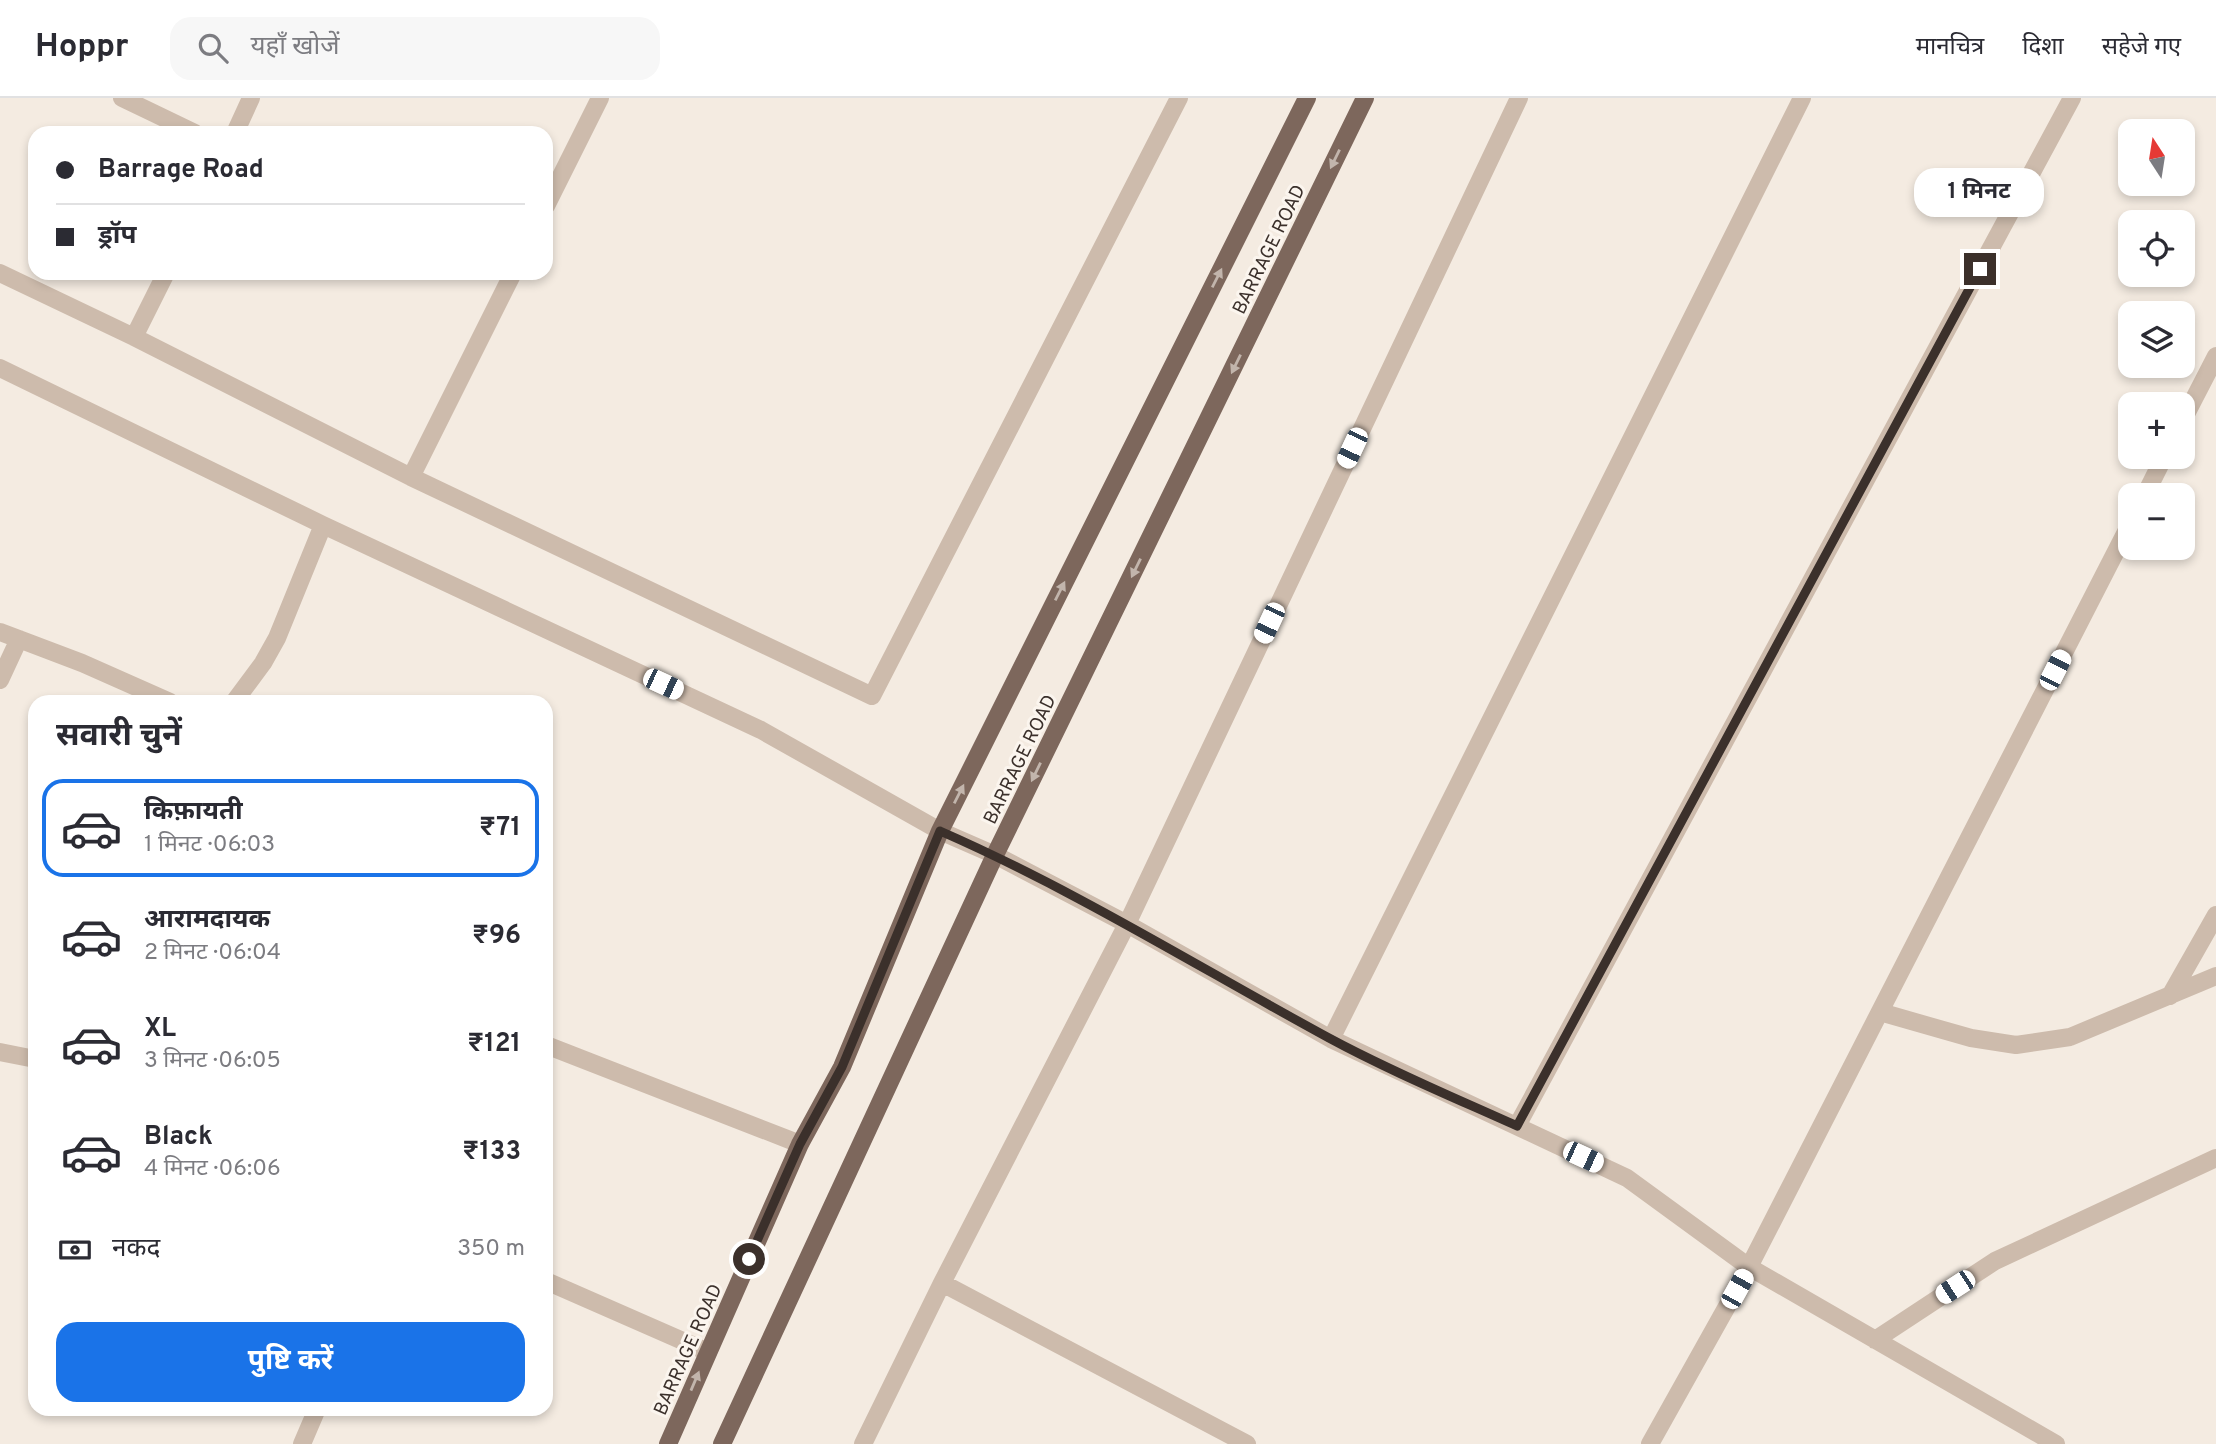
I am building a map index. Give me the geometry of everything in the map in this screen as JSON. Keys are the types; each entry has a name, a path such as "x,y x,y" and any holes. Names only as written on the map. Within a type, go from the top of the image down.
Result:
{"main road":[{"name":"BARRAGE ROAD","path":"668,1444 800,1144 842,1067 940,831 1307,98"},
{"name":"BARRAGE ROAD","path":"722,1444 995,855 1366,98"}],"street":[{"path":"122,98 180,126"},
{"path":"238,126 251,98"},
{"path":"553,192 600,98"},
{"path":"0,273 134,337 411,477 872,696 1179,98"},
{"path":"863,1444 1127,924 1518,98"},
{"path":"1331,1039 1802,98"},
{"path":"1517,1126 2072,98"},
{"path":"134,337 162,280"},
{"path":"411,477 510,280"},
{"path":"2195,397 2216,356"},
{"path":"0,369 761,730 940,831 995,855 1127,924 1331,1039 1627,1178 1749,1267 2056,1444"},
{"path":"239,695 263,663 277,638 323,524"},
{"path":"1650,1444 1749,1267 2118,547"},
{"path":"0,632 82,663 154,695"},
{"path":"0,680 19,639"},
{"path":"2170,996 2216,915"},
{"path":"1880,1012 1971,1038 2016,1045 2070,1037 2216,976"},
{"path":"553,1048 800,1144"},
{"path":"0,1052 28,1058"},
{"path":"1875,1339 1995,1261 2216,1158"},
{"path":"943,1283 1247,1444"},
{"path":"553,1284 708,1352"},
{"path":"302,1444 314,1416"}],"route":[{"path":"749,1259 800,1144 842,1067 940,831 995,855 1127,924 1331,1039 1517,1126 1980,269"}]}
